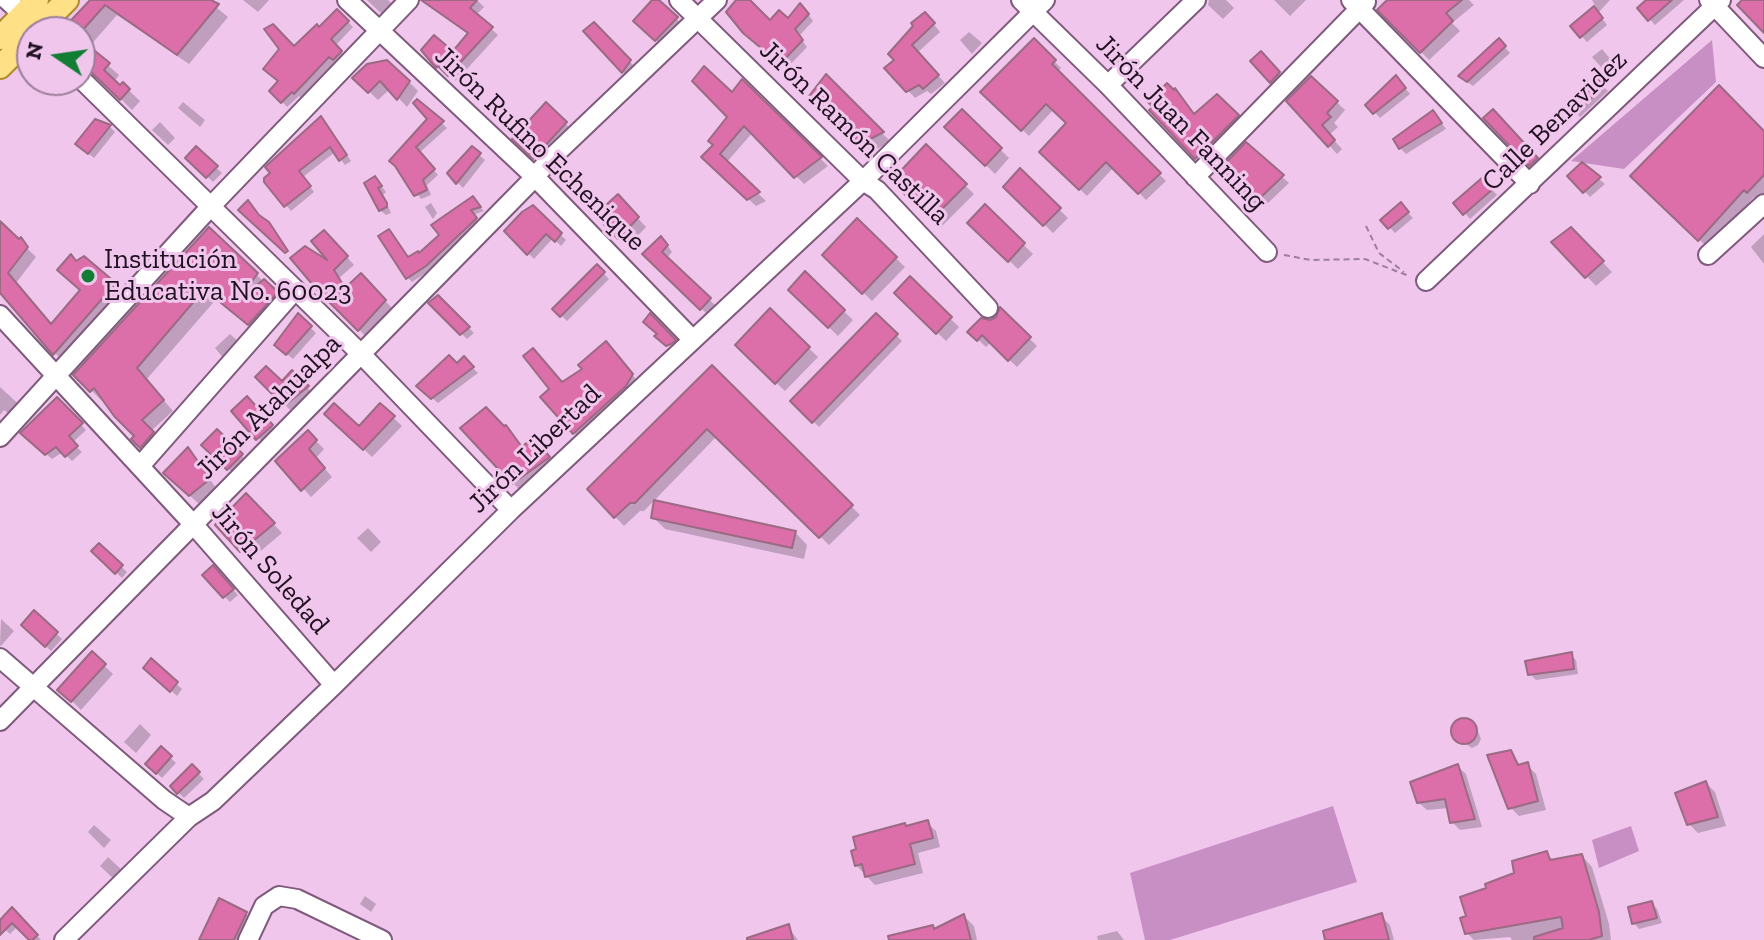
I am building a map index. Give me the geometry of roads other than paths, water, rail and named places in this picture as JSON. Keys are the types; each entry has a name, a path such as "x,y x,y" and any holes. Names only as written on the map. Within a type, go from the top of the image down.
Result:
{"main road":[{"path":"34,16 67,0"},
{"path":"0,67 16,40"}],"street":[{"name":"Jirón Rufino Echenique","path":"347,0 535,177 692,339"},
{"path":"0,437 212,205 409,0"},
{"name":"Jirón Ramón Castilla","path":"679,0 863,181 877,190 988,308"},
{"name":"Jirón Atahualpa","path":"0,721 548,161 717,0"},
{"path":"1108,85 1196,0"},
{"path":"1715,2 1764,58"},
{"name":"Calle Benavidez","path":"1426,281 1530,184 1715,2"},
{"path":"1195,177 1359,3 1530,184"},
{"name":"Jirón Juan Fanning","path":"1033,4 1267,252"},
{"name":"Jirón Libertad","path":"64,940 189,817 213,801 334,685 511,510 863,181 1033,4"},
{"path":"96,93 361,354 511,510"},
{"path":"1708,255 1764,204"},
{"path":"140,466 295,290"},
{"name":"Jirón Soledad","path":"0,315 193,524 334,685"},
{"path":"0,658 164,800 189,817"},
{"path":"248,940 264,906 279,896 297,899 382,940"}],"place":[{"name":"Institución Educativa No. 60023","path":"88,276"}]}
